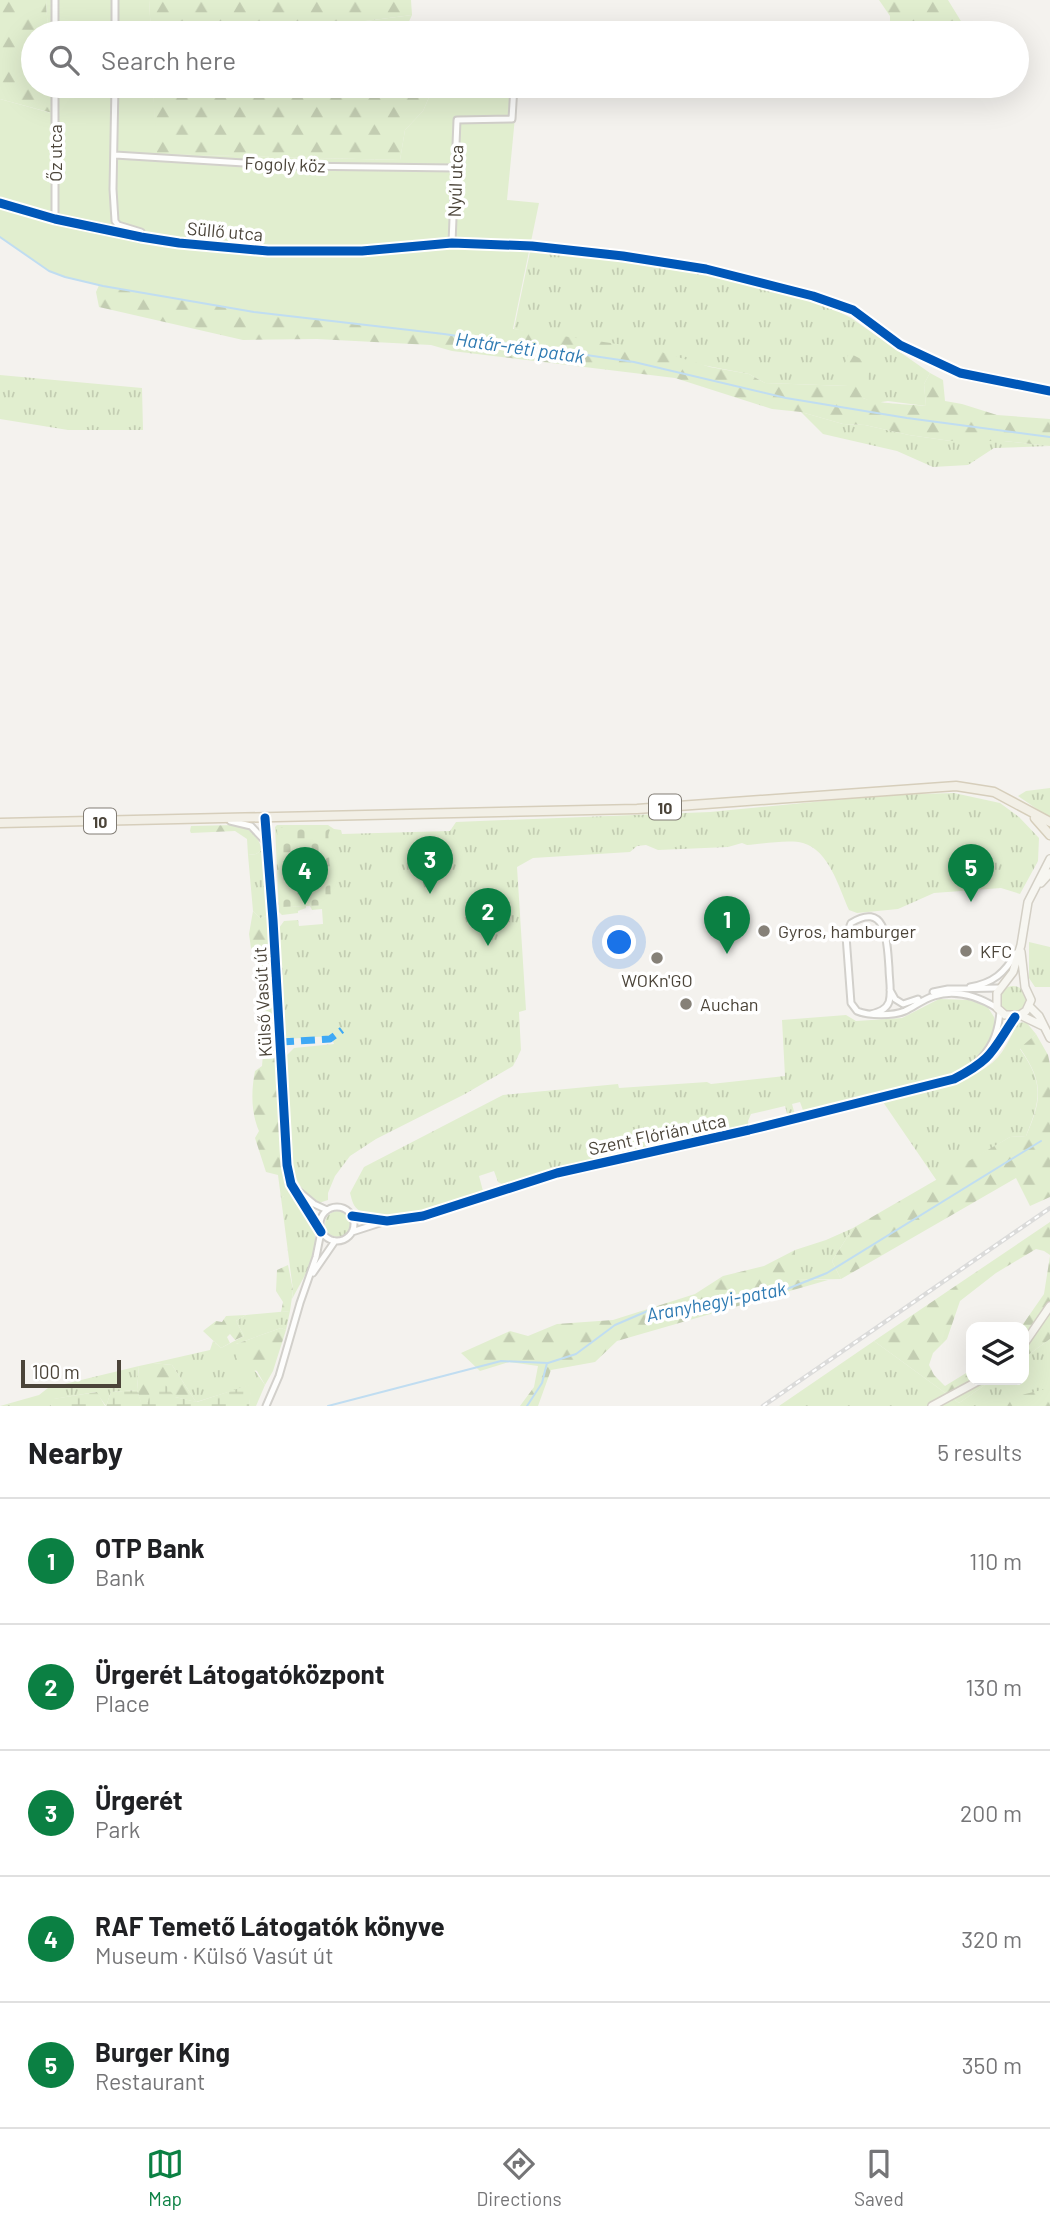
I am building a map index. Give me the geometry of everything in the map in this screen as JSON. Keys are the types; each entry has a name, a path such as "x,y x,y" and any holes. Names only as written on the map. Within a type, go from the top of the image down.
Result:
{"main road":[{"name":"10","path":"0,823 637,809 956,786 994,792 1050,822"},
{"name":"10","path":"1023,806 1050,835"}],"street":[{"path":"55,0 55,21"},
{"path":"115,0 115,21"},
{"name":"Őz utca","path":"55,98 55,219"},
{"path":"115,98 115,221 118,225 141,232 141,237"},
{"name":"Nyúl utca","path":"452,243 457,120 512,118 513,98"},
{"name":"Fogoly köz","path":"115,155 293,166 455,168"},
{"name":"Süllő utca","path":"0,203 55,219 179,243 268,251 362,251 452,243 532,246 706,269 813,296 853,310 900,345 960,373 1050,391"},
{"name":"Külső Vasút út","path":"265,818 287,1165 291,1184 321,1229"},
{"path":"220,819 251,826 267,844"},
{"path":"999,1009 995,998 1013,972 1021,945 1025,914 1050,859"},
{"path":"1033,892 1050,873"},
{"path":"871,1014 884,1009 890,990 884,928 870,918 854,920 848,926 846,936 851,1003 857,1012 871,1014 901,1012 935,995 946,993 977,998 1010,1017 1018,1016 1042,1026"},
{"path":"1021,945 1030,1006 1050,1038"},
{"path":"961,989 988,983 1001,975 1021,945"},
{"path":"890,990 895,999 907,1004 934,992 1002,986 1015,982 1025,986"},
{"path":"1018,1016 1030,1006"},
{"name":"Szent Flórián utca","path":"969,1071 994,1042 999,1027 999,1009"},
{"name":"Szent Flórián utca","path":"352,1232 387,1221 423,1216 557,1173 800,1118 938,1083 969,1071 988,1057 1018,1016"},
{"path":"291,1184 306,1199 327,1210"},
{"path":"266,1406 279,1376 310,1277 322,1216 327,1210 341,1207 352,1216 352,1232 346,1239 328,1239 321,1229"},
{"name":"Szent Flórián utca","path":"352,1216 387,1221"},
{"path":"310,1277 335,1241"},
{"path":"1029,1337 1050,1306"},
{"path":"932,1406 971,1385"}],"green space":[{"path":"0,0 46,0 47,21 21,21 21,98 51,98 52,113 0,99"},
{"path":"46,0 149,0 150,21 47,21"},
{"path":"149,0 411,0 412,15 365,21 150,21"},
{"path":"879,0 948,0 961,21 890,21 890,16"},
{"path":"412,15 409,21 365,21"},
{"path":"50,98 154,98 157,154 400,160 405,130 423,111 429,98 517,98 507,200 539,203 510,343 254,312 103,286 49,271 0,237 0,99 51,113"},
{"path":"154,98 429,98 423,111 405,130 400,160 156,154"},
{"path":"532,242 682,264 814,299 851,318 930,373 924,384 926,406 888,401 875,403 863,398 848,386 765,383 749,374 514,329"},
{"path":"100,283 459,326 514,329 652,349 710,367 749,374 765,383 847,386 843,368 849,353 871,364 863,398 885,403 926,406 924,384 930,373 943,380 945,401 997,415 1050,419 1050,446 1004,441 951,441 909,435 865,425 843,424 801,412 772,409 675,378 452,351 431,345 317,339 243,340 99,307 96,292"},
{"path":"0,375 142,388 143,430 68,430 0,419"},
{"path":"801,412 843,424 865,425 951,441 1004,441 1050,446 994,448 968,465 933,467 897,451 823,434"},
{"path":"1050,788 1050,818 1018,796 1026,791"},
{"path":"954,793 1000,803 1019,817 1039,838 1038,861 1020,894 1001,888 934,893 898,909 857,913 849,910 832,871 820,853 803,843 790,841 658,850 646,845 637,846 630,852 533,858 517,867 526,1010 519,1012 521,1050 513,1066 465,1094 376,1139 350,1156 335,1176 328,1200 319,1203 299,1184 292,1169 287,1055 294,1048 334,1044 331,1036 286,1039 279,928 284,921 298,920 299,926 323,924 322,909 312,910 310,906 331,904 280,907 306,908 298,913 282,915 279,912 277,825 328,825 341,830 342,834 450,831 456,822 710,812 886,795"},
{"path":"235,825 253,833 262,850 248,855 247,839 235,831 190,831 191,826"},
{"path":"328,826 331,905 280,907 277,828"},
{"path":"262,850 267,916 260,918 253,911 248,855"},
{"path":"253,911 260,918 267,916 268,963 273,968 284,1173 284,1196 281,1198 278,1175 266,1172 255,1138 259,1131 252,1102 255,1071 262,1066 263,1054 272,1049 271,1013 263,1012 260,968 251,948 249,934"},
{"path":"1029,942 1050,947 1050,987 1035,987 1029,978"},
{"path":"1013,986 1022,990 1026,999 1022,1008 1013,1012 1004,1008 1000,999 1004,990"},
{"path":"939,999 969,1000 987,1006 994,1017 995,1031 982,1055 959,1072 804,1113 800,1102 792,1104 795,1115 788,1117 785,1106 751,1114 749,1126 554,1169 502,1184 498,1182 494,1171 479,1176 483,1191 421,1211 388,1216 373,1215 360,1211 352,1201 350,1193 364,1167 503,1095 618,1084 619,1088 707,1082 711,1084 785,1076 782,1020 846,1015 856,1021 902,1018"},
{"path":"1026,1022 1036,1034 1020,1049 1033,1072 1038,1091 1035,1112 1026,1136 1010,1137 937,1181 883,1102 948,1085 980,1071 1002,1052 1018,1023"},
{"path":"1036,1034 1050,1064 1050,1197 1030,1206 1016,1178 841,1279 832,1261 853,1228 1010,1137 1026,1136 1035,1112 1038,1091 1033,1071 1020,1048"},
{"path":"284,1173 288,1189 313,1226 315,1235 310,1264 292,1299 281,1198 284,1196"},
{"path":"338,1211 347,1215 351,1224 347,1233 338,1237 329,1233 325,1224 329,1215"},
{"path":"1050,1222 1050,1255 1036,1249 996,1273 960,1301 947,1339 933,1353 929,1365 945,1386 966,1373 966,1385 985,1385 959,1403 874,1341"},
{"path":"853,1228 832,1261 841,1279 795,1280 795,1250"},
{"path":"795,1250 795,1280 828,1280 617,1341 595,1362 551,1370 538,1406 520,1406 534,1387 538,1366 509,1362 480,1371 461,1353 510,1331 528,1336 557,1324 613,1320 695,1294 723,1276 764,1266"},
{"path":"1050,1256 1050,1339 1029,1354 1029,1322 1024,1322 1044,1294"},
{"path":"288,1265 293,1290 290,1311 281,1312 283,1302 276,1291 277,1270"},
{"path":"290,1311 286,1330 281,1328 236,1344 265,1385 256,1406 249,1406 251,1385 196,1402 172,1365 153,1363 210,1350 213,1341 221,1348 244,1336 236,1321 246,1315"},
{"path":"246,1315 236,1321 244,1336 235,1340 230,1334 227,1337 230,1343 221,1348 203,1331 216,1321 222,1322 226,1316"},
{"path":"281,1328 286,1330 273,1371 265,1385 257,1371 241,1366 236,1357 236,1344"},
{"path":"1050,1339 1050,1406 779,1406 874,1341 959,1403 985,1385 1029,1385 1029,1354"},
{"path":"153,1363 172,1365 196,1402 175,1397 141,1403 137,1390 139,1366"},
{"path":"139,1366 137,1390 111,1392 106,1406 96,1392 54,1399 51,1406 0,1406 39,1395 48,1388"},
{"path":"165,1384 175,1397 197,1402 252,1384 249,1406 106,1406 111,1392 137,1390 141,1402 148,1402 151,1387"},
{"path":"1050,1388 1050,1406 992,1406 1001,1400"},
{"path":"97,1392 105,1406 51,1406 53,1399"}],"waterway":[{"name":"Határ-réti patak","path":"0,237 49,271 103,286 254,312 444,334 634,362 786,398 907,418 1050,437"},
{"name":"Aranyhegyi-patak","path":"328,1406 501,1361 548,1363 576,1354 615,1325 650,1310 716,1304 787,1289 827,1273 1041,1141"},
{"path":"527,1406 542,1383 547,1363"}],"railway":[{"path":"763,1406 1050,1208"}],"marked path":[{"path":"280,1042 330,1039 342,1030"}],"cycle path":[{"path":"0,203 55,219 179,243 268,251 362,251 452,243 532,246 706,269 813,296 853,310 900,345 960,373 1050,391"},
{"path":"265,818 287,1165 291,1184 321,1232"},
{"path":"352,1216 387,1221 423,1216 557,1173 749,1130 954,1079 984,1060 1015,1017"}],"place":[{"name":"Ürgerét","path":"430,894"},
{"name":"Burger King","path":"971,902"},
{"name":"RAF Temető Látogatók könyve","path":"305,905"},
{"name":"Gyros, hamburger","path":"764,931"},
{"name":"Ürgerét Látogatóközpont","path":"488,946"},
{"name":"KFC","path":"966,951"},
{"name":"OTP Bank","path":"727,954"},
{"name":"WOKn'GO","path":"657,958"},
{"name":"Auchan","path":"686,1004"}]}
